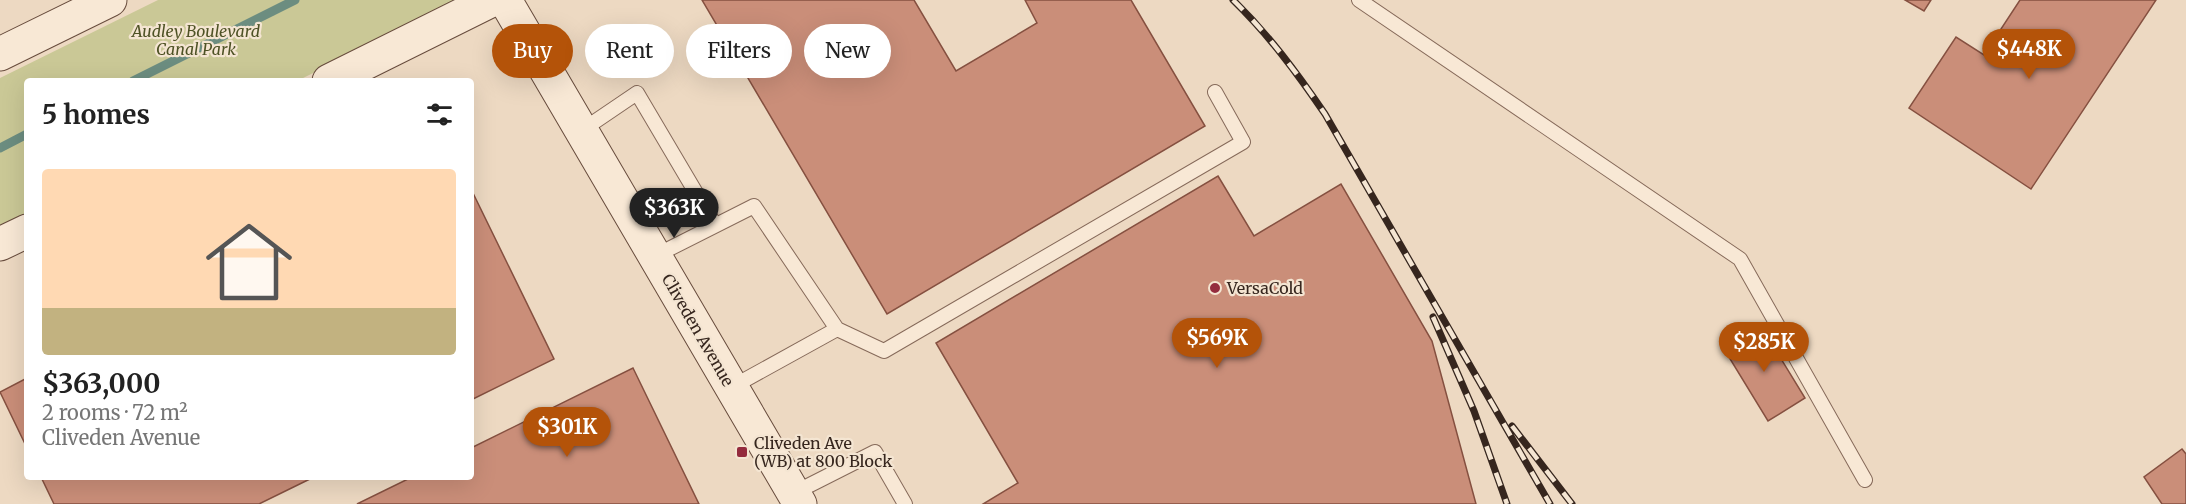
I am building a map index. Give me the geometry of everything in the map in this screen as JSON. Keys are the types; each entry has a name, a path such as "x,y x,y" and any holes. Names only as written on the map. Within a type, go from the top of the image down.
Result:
{"street":[{"path":"0,54 110,0"},
{"path":"335,78 492,0"},
{"name":"Cliveden Avenue","path":"505,0 797,499"},
{"path":"0,244 24,232"}],"lane":[{"path":"1359,0 1740,259 1865,480"},
{"path":"655,256 754,206 837,330 884,351 1243,142 1215,92"},
{"path":"581,131 638,93 715,225"},
{"path":"732,387 837,330"},
{"path":"797,499 875,452 905,504"}],"green space":[{"name":"Audley Boulevard Canal Park","path":"158,0 461,0 303,78 24,78 24,216 0,228 0,78"}],"building":[{"path":"702,0 914,0 956,71 1037,23 1025,0 1131,0 1205,126 887,314 748,78 792,78 792,24 716,24"},
{"path":"1905,0 1931,0 1924,11"},
{"path":"2020,0 2156,0 2031,189 1909,108 1956,37 1984,55"},
{"name":"VersaCold","path":"1218,176 1254,236 1341,184 1432,341 1476,504 983,504 1018,483 936,343"},
{"path":"474,195 554,359 474,399"},
{"path":"1761,326 1805,398 1768,421 1724,349"},
{"path":"633,368 699,504 357,504 406,480 474,480 474,447"},
{"path":"24,380 24,442 0,392"},
{"path":"2182,449 2186,454 2186,504 2162,504 2144,477"},
{"path":"42,480 308,480 259,504 54,504"}],"waterway":[{"path":"139,78 295,0"},
{"path":"0,148 24,136"}],"railway":[{"path":"1233,0 1282,55 1325,114 1550,504"},
{"path":"1433,317 1474,411 1507,504"},
{"path":"1512,426 1572,504"}],"place":[{"name":"VersaCold","path":"1215,288"},
{"name":"Cliveden Ave (WB) at 800 Block","path":"742,452"}]}
